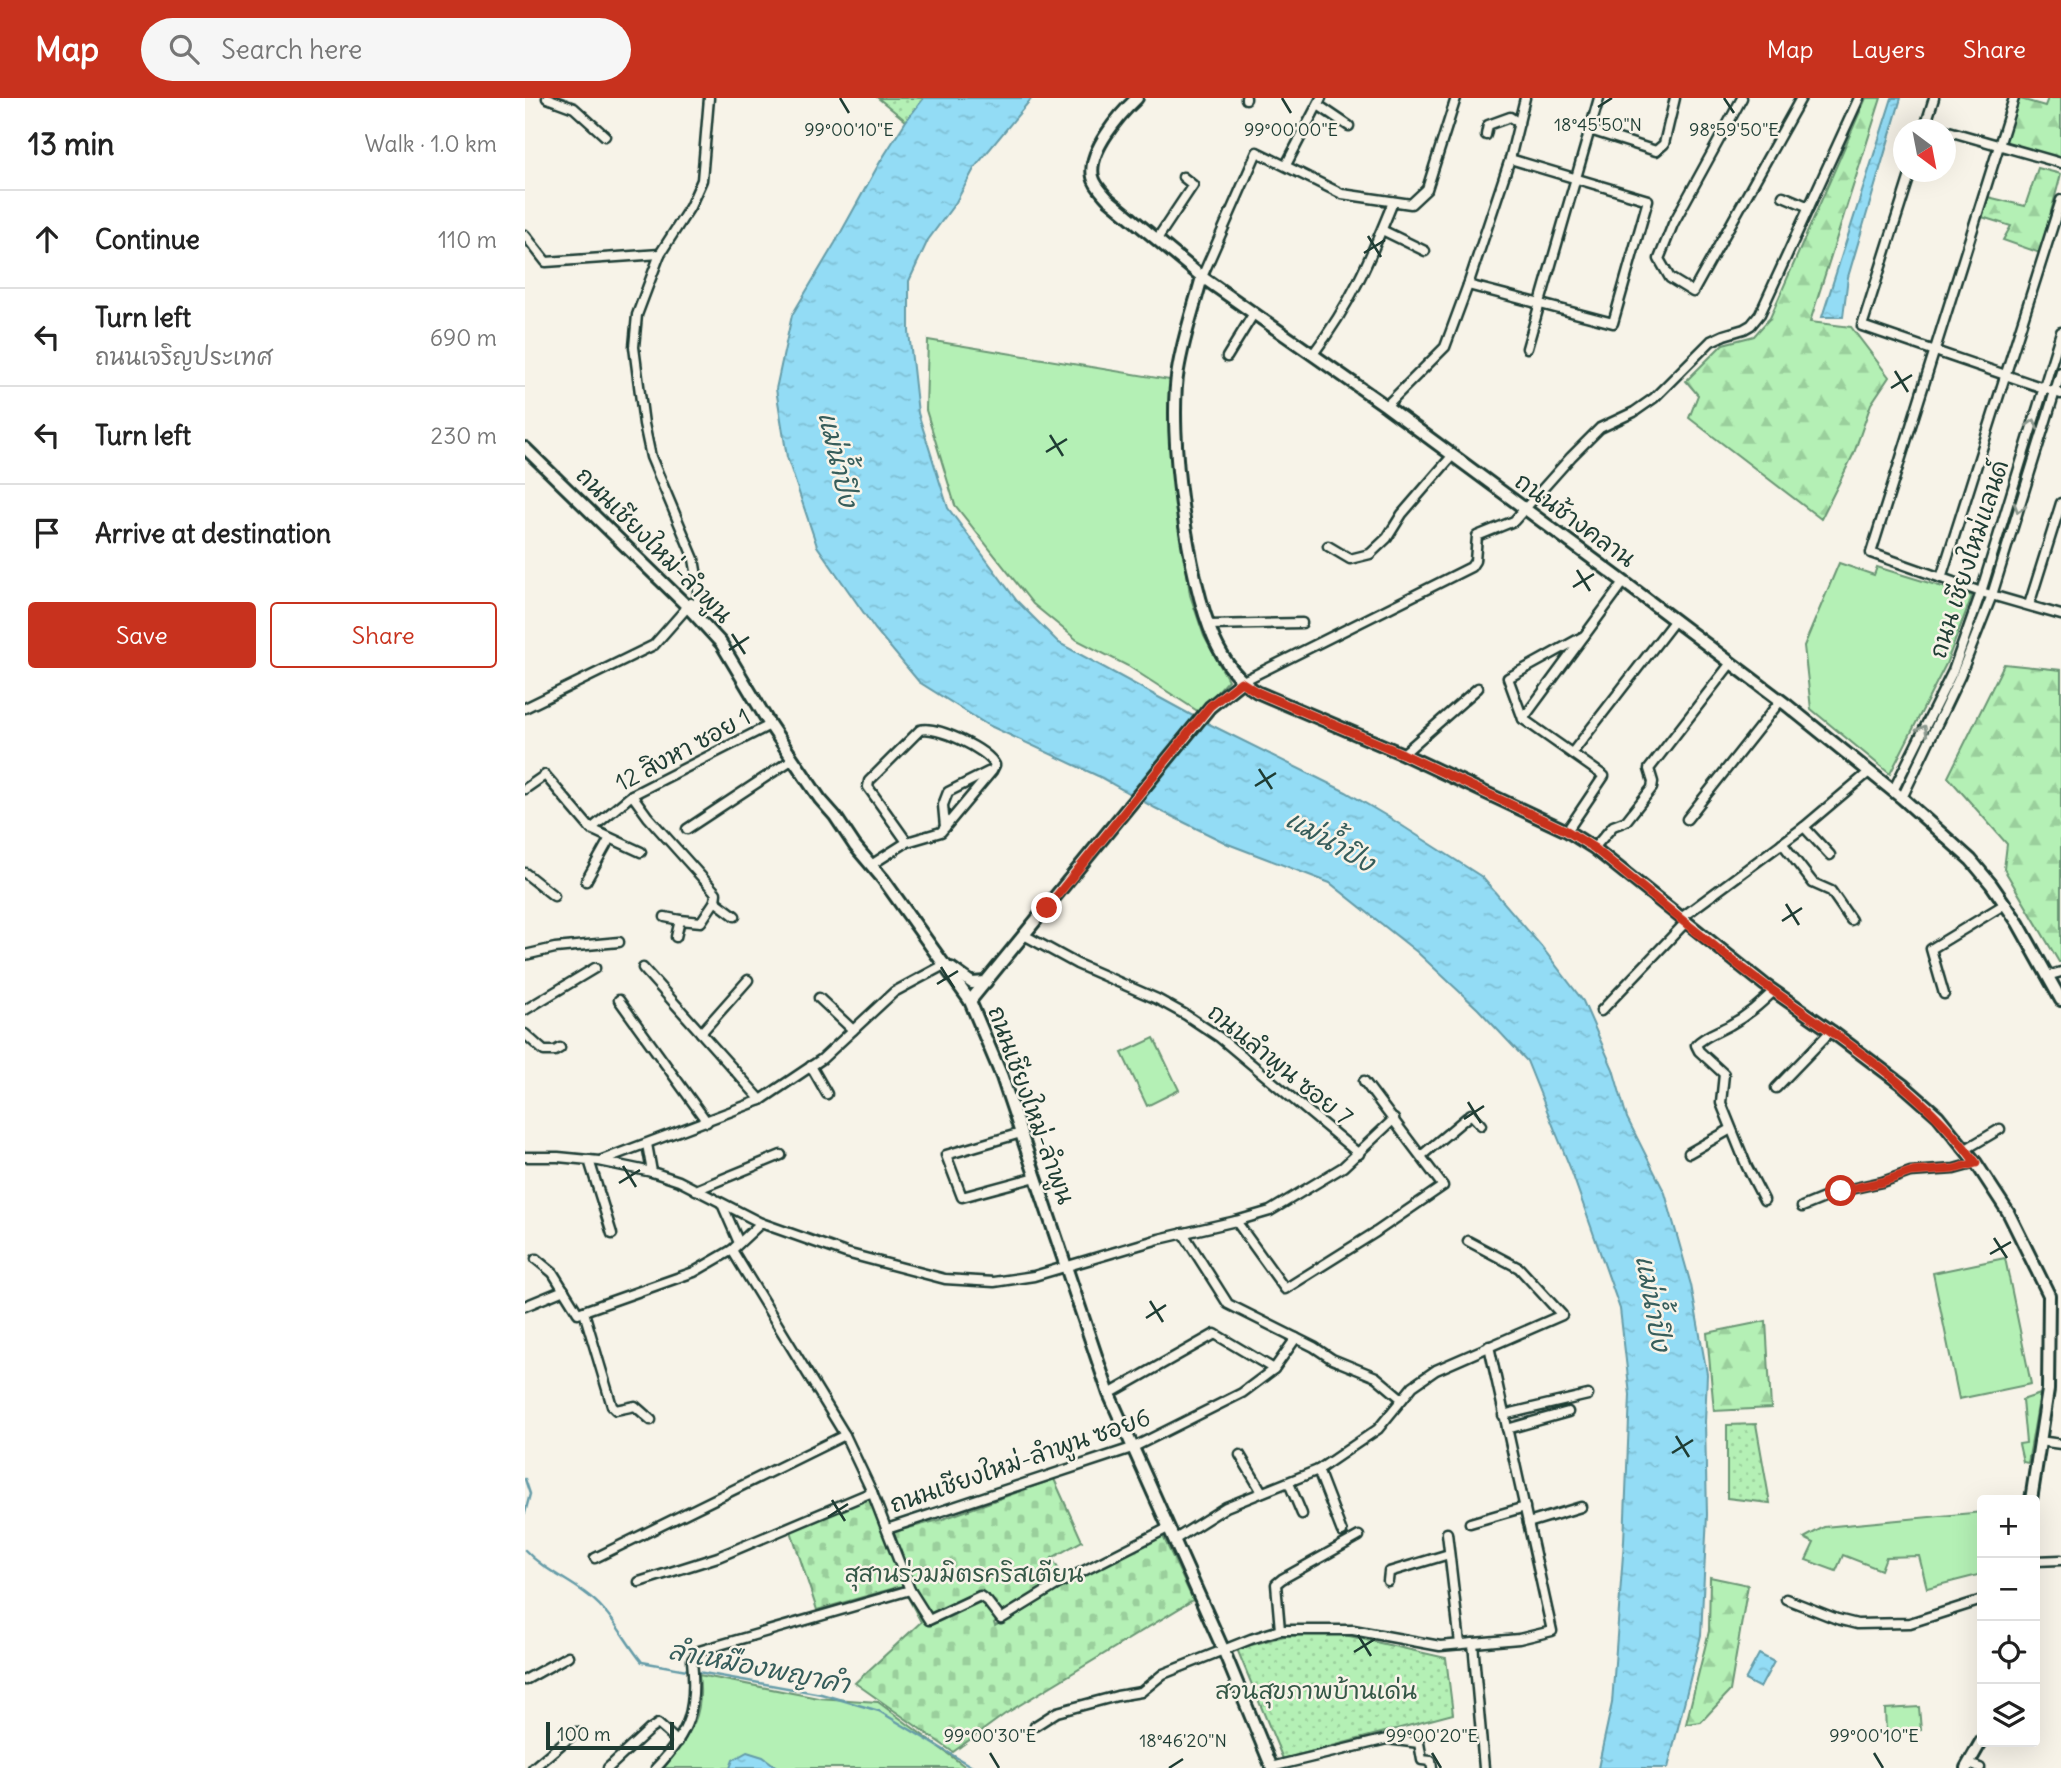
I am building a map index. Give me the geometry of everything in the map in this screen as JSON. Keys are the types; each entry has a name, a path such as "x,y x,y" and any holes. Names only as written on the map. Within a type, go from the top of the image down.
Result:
{"street":[{"path":"547,98 574,108 605,135"},
{"path":"698,617 698,582 694,559 651,457 634,347 637,315 660,254 690,207 702,180 709,98"},
{"name":"ถนนช้างคลาน","path":"1137,98 1122,113 1101,146 1093,166 1093,177 1108,200 1202,276 1386,405 1675,620 1897,794 1971,860 2005,904 2061,1000"},
{"path":"1456,98 1427,189 1411,204 1342,194 1258,152 1202,276 1178,371 1175,421 1186,527 1199,595 1209,625 1226,662 1241,682 1257,692 1403,754 1567,831 1594,848 1774,991 1904,1086 1938,1116 1966,1149 2008,1212 2049,1295 2048,1390 2032,1495"},
{"path":"1386,405 1445,347 1510,159 1525,98"},
{"path":"1527,348 1599,98"},
{"path":"1590,130 1656,151 1664,144 1675,98"},
{"path":"1742,98 1673,224 1659,260 1670,278 1693,292 1801,98"},
{"path":"970,1001 1210,706 1241,682 1471,567 1475,561 1477,536 1508,525 1525,511 1570,457 1600,428 1634,412 1654,398 1716,338 1744,330 1751,325 1760,314 1859,98"},
{"path":"1927,119 1934,98"},
{"path":"2014,98 1871,553 1981,592 2061,615"},
{"path":"1286,165 1319,101 1349,125"},
{"path":"1486,135 1488,125 1502,119 1510,117 1519,123"},
{"path":"1956,133 2061,163"},
{"path":"1468,285 1612,323 1648,200 1510,159"},
{"path":"1157,239 1193,184 1183,177"},
{"path":"1908,182 1863,327 2058,393"},
{"path":"1783,196 1809,207"},
{"path":"1941,578 2061,200"},
{"path":"1313,354 1338,321 1366,269 1394,202"},
{"path":"1382,230 1425,251"},
{"path":"525,235 546,262 660,254"},
{"path":"1227,357 1254,313"},
{"name":"ถนน เชียงใหม่แลนด์","path":"1897,794 1953,671 1981,592 2061,332"},
{"name":"ถนน เชียงใหม่แลนด์","path":"1897,794 1960,676 1992,595 2058,393 2061,372"},
{"name":"ถนนเชียงใหม่-ลำพูน","path":"525,447 687,606 721,643 793,759 855,846 946,964 970,1001 1002,1076 1109,1394 1223,1649 1271,1768"},
{"path":"1328,546 1350,559 1370,554 1387,538 1402,514 1452,456"},
{"path":"2029,605 2061,503"},
{"path":"1523,719 1624,582"},
{"path":"525,708 654,645 698,596"},
{"path":"1572,753 1675,620"},
{"path":"1209,625 1302,623"},
{"path":"1567,831 1604,776 1523,719 1508,678 1584,636"},
{"path":"1594,848 1613,826 1628,819 1652,788 1649,769 1731,663"},
{"path":"1403,754 1478,688"},
{"path":"1688,819 1780,700"},
{"name":"12 สิงหา ซอย 1","path":"591,829 632,795 770,725"},
{"path":"871,865 907,842 937,835 992,771 995,765 993,760 971,744 929,729 920,730 869,781 868,787 907,842"},
{"path":"687,829 793,759"},
{"path":"945,827 943,805 948,792 992,771"},
{"path":"1601,1011 1683,920 1804,827 1869,772"},
{"path":"525,789 545,775 591,829 641,852"},
{"path":"632,795 648,817 716,893 715,901 701,922 665,917"},
{"path":"1804,827 1830,855"},
{"path":"586,881 610,838"},
{"path":"1782,843 1813,883 1831,891 1851,919"},
{"path":"525,873 554,896"},
{"path":"715,901 735,916"},
{"path":"1944,994 1931,949 2005,904"},
{"path":"676,937 680,920"},
{"name":"ถนนลำพูน ซอย 7","path":"1024,935 1077,964 1157,999 1186,1015 1219,1037 1359,1154"},
{"path":"525,955 555,948 619,942"},
{"path":"594,1160 647,1144 761,1100 811,1066 894,992 946,964 972,983 987,980"},
{"path":"525,1010 596,968"},
{"path":"643,968 761,1100"},
{"path":"2047,976 2061,972"},
{"path":"701,1033 748,980"},
{"path":"978,1018 978,1005 987,980"},
{"path":"1764,1200 1747,1167 1720,1099 1724,1074 1696,1045 1701,1039 1754,1010 1774,991"},
{"path":"819,998 853,1030"},
{"path":"619,1000 707,1122"},
{"path":"1776,1088 1831,1031"},
{"path":"525,1034 544,1051 560,1048"},
{"path":"811,1066 827,1094"},
{"path":"1236,1221 1285,1289 1376,1233 1443,1186 1364,1082"},
{"path":"1421,1156 1471,1114 1481,1125"},
{"path":"525,1157 594,1160 652,1172 697,1190 761,1223 846,1253 944,1279 1004,1281 1034,1276 1066,1265 1270,1211 1343,1167 1394,1119"},
{"path":"1689,1153 1731,1129"},
{"path":"1966,1149 2000,1129"},
{"path":"1021,1133 946,1155 962,1198 1036,1177"},
{"path":"647,1144 652,1172"},
{"path":"697,1190 781,1155"},
{"path":"594,1160 612,1234"},
{"path":"1802,1207 1841,1191 1882,1182 1910,1172 1954,1169 1976,1163"},
{"path":"722,1204 739,1243"},
{"path":"581,1312 694,1272 731,1250 761,1223"},
{"path":"1183,1233 1228,1304 1332,1359 1376,1377 1402,1399"},
{"path":"1174,1540 1226,1507 1318,1470 1378,1429 1423,1378 1562,1315 1519,1268 1468,1241"},
{"name":"ถนนเชียงใหม่-ลำพูน ซอย6","path":"731,1250 845,1435 887,1529 1132,1448 1243,1393 1273,1369 1296,1338"},
{"path":"536,1259 553,1273 581,1312 612,1406 616,1410 635,1406 651,1420"},
{"path":"525,1306 564,1290"},
{"path":"2049,1295 2061,1299"},
{"path":"1109,1394 1215,1334 1273,1369"},
{"path":"1035,1726 1058,1712 1141,1692 1163,1674 1223,1649 1280,1630 1353,1630 1440,1646 1519,1639 1552,1631 1489,1346"},
{"path":"1503,1415 1588,1395"},
{"path":"1507,1429 1568,1412"},
{"path":"595,1558 845,1435"},
{"path":"2039,1441 2061,1444"},
{"path":"1240,1455 1262,1492"},
{"path":"1318,1470 1342,1532"},
{"path":"1289,1483 1302,1514"},
{"path":"639,1582 718,1557 872,1492"},
{"path":"1470,1523 1525,1507"},
{"path":"1528,1523 1581,1507"},
{"path":"887,1529 910,1590 929,1620 980,1596 1001,1619 1058,1584 1168,1528"},
{"path":"1447,1533 1460,1644"},
{"path":"1280,1630 1276,1584 1359,1536"},
{"path":"1388,1581 1389,1572 1449,1554"},
{"path":"2040,1561 2061,1560"},
{"path":"656,1768 678,1742 689,1722 693,1706 693,1656 699,1651 910,1590"},
{"path":"1786,1599 1857,1624 1910,1622 1977,1602"},
{"path":"1473,1643 1485,1768"},
{"path":"525,1680 568,1656"},
{"path":"608,1768 658,1724 678,1742"},
{"path":"533,1768 576,1732"},
{"path":"1271,1768 1387,1739 1419,1743 1422,1760 1431,1761 1432,1768"},
{"path":"1978,1747 1967,1766 1980,1768"}],"green space":[{"path":"878,98 924,98 906,121"},
{"path":"1866,98 1881,98 1810,322 1851,327 1889,377 1871,404 1854,453 1821,519 1689,418 1698,395 1686,381 1723,344 1754,336 1770,318"},
{"path":"2017,98 2045,106 2048,98 2061,98 2061,160 2004,145"},
{"path":"2038,168 2061,174 2040,253 2003,240 2011,226 1982,217 1988,197 2025,206"},
{"path":"928,340 1170,380 1170,444 1190,595 1204,636 1228,680 1199,712 1128,666 1077,640 1033,604 955,505 926,410"},
{"path":"1839,563 1874,575 1877,567 1972,596 1946,664 1890,774 1811,709 1804,646"},
{"path":"2004,664 2061,670 2061,962 2004,869 2007,844 1948,777"},
{"path":"1154,1038 1179,1090 1147,1106 1122,1053"},
{"path":"2005,1258 2031,1384 1959,1399 1933,1273"},
{"path":"1766,1321 1771,1408 1714,1411 1707,1333"},
{"path":"2040,1394 2028,1463 2023,1462 2019,1444 2026,1443 2022,1400"},
{"path":"1756,1424 1770,1503 1727,1498 1727,1425"},
{"name":"สุสานร่วมมิตรคริสเตียน","path":"1054,1479 1082,1541 1052,1558 1064,1579 994,1623 995,1626 1062,1585 1161,1532 1193,1600 1005,1714 953,1752 855,1683 921,1622 902,1586 817,1610 791,1531 871,1497 886,1534 943,1519"},
{"path":"1977,1512 1977,1575 1927,1588 1919,1556 1886,1557 1881,1570 1843,1555 1836,1571 1806,1560 1814,1543 1804,1538 1824,1527"},
{"path":"1710,1577 1748,1585 1730,1691 1701,1722 1686,1724 1709,1631"},
{"name":"สวนสุขภาพบ้านเด่น","path":"1336,1633 1446,1658 1453,1714 1283,1759 1237,1649 1284,1636"},
{"path":"699,1675 818,1698 878,1702 967,1768 661,1768 686,1736 697,1716"},
{"path":"1919,1707 1921,1730 1886,1732 1885,1709"}],"water":[{"name":"แม่น้ำปิง","path":"924,98 1032,98 975,167 956,202 928,240 909,281 909,332 918,413 948,508 1017,601 1059,643 1193,716 1346,792 1482,877 1541,946 1583,1001 1613,1069 1627,1118 1665,1193 1691,1285 1707,1374 1707,1515 1701,1635 1668,1768 1598,1768 1612,1703 1624,1541 1630,1395 1620,1309 1571,1170 1527,1061 1478,1009 1417,952 1330,883 1228,844 1098,776 986,724 919,682 875,629 817,546 787,457 776,389 792,315 880,162"},
{"path":"1892,98 1901,98 1848,277 1843,317 1822,317"},
{"path":"1759,1654 1774,1662 1760,1688 1745,1680"},
{"path":"747,1752 763,1757 778,1768 730,1768 733,1760"}],"pier":[{"path":"1196,714 1208,720 1140,804 1128,797"}],"waterway":[{"name":"ลำเหมืองพญาคำ","path":"525,1479 530,1494 525,1513"},
{"name":"ลำเหมืองพญาคำ","path":"525,1550 543,1566 594,1600 642,1662 821,1694 879,1711 974,1768"}],"route":[{"path":"1047,908 1210,706 1241,682 1257,692 1414,759 1567,831 1594,848 1765,985 1904,1086 1938,1116 1976,1163 1954,1169 1910,1172 1882,1182 1841,1191"}]}
